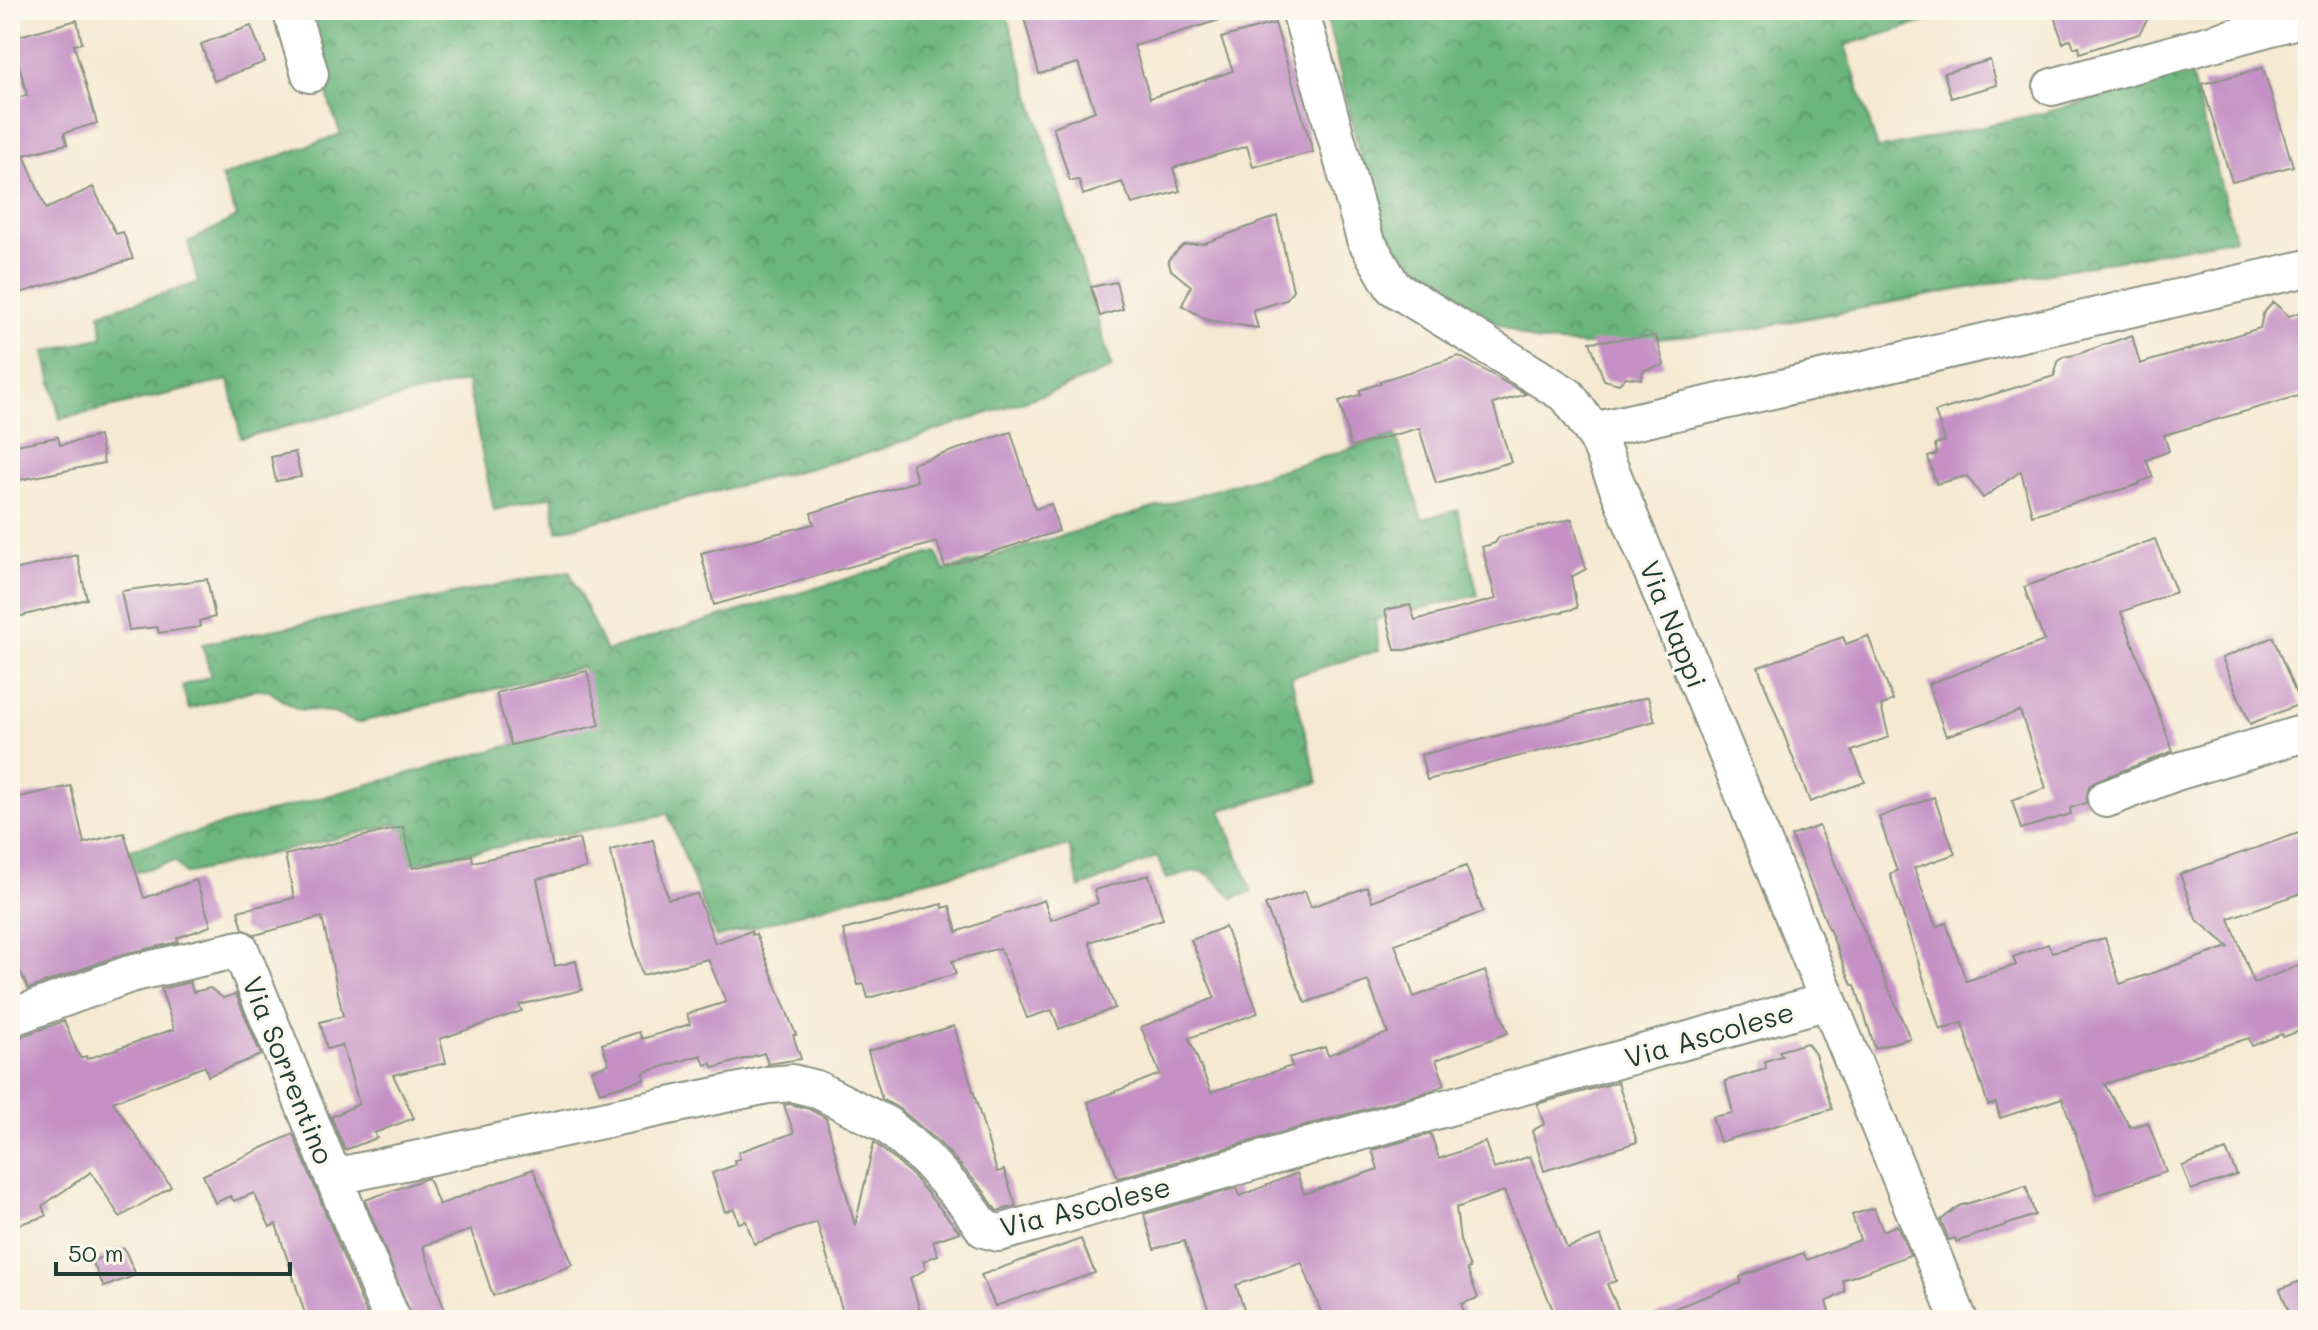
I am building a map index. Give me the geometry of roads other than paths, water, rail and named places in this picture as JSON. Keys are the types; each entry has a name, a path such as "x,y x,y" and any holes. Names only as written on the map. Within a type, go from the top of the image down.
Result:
{"street":[{"path":"291,10 310,74"},
{"name":"Via Nappi","path":"1300,10 1365,239 1393,287 1568,396 1593,431 1959,1320"},
{"path":"2052,87 2308,17"},
{"path":"1593,431 2308,268"},
{"path":"2106,799 2176,772 2308,732"},
{"name":"Via Sorrentino","path":"12,1014 130,974 240,949 392,1320"},
{"name":"Via Ascolese","path":"333,1177 768,1085 792,1083 816,1089 887,1125 926,1159 967,1204 984,1229 999,1233 1828,1001"}]}
